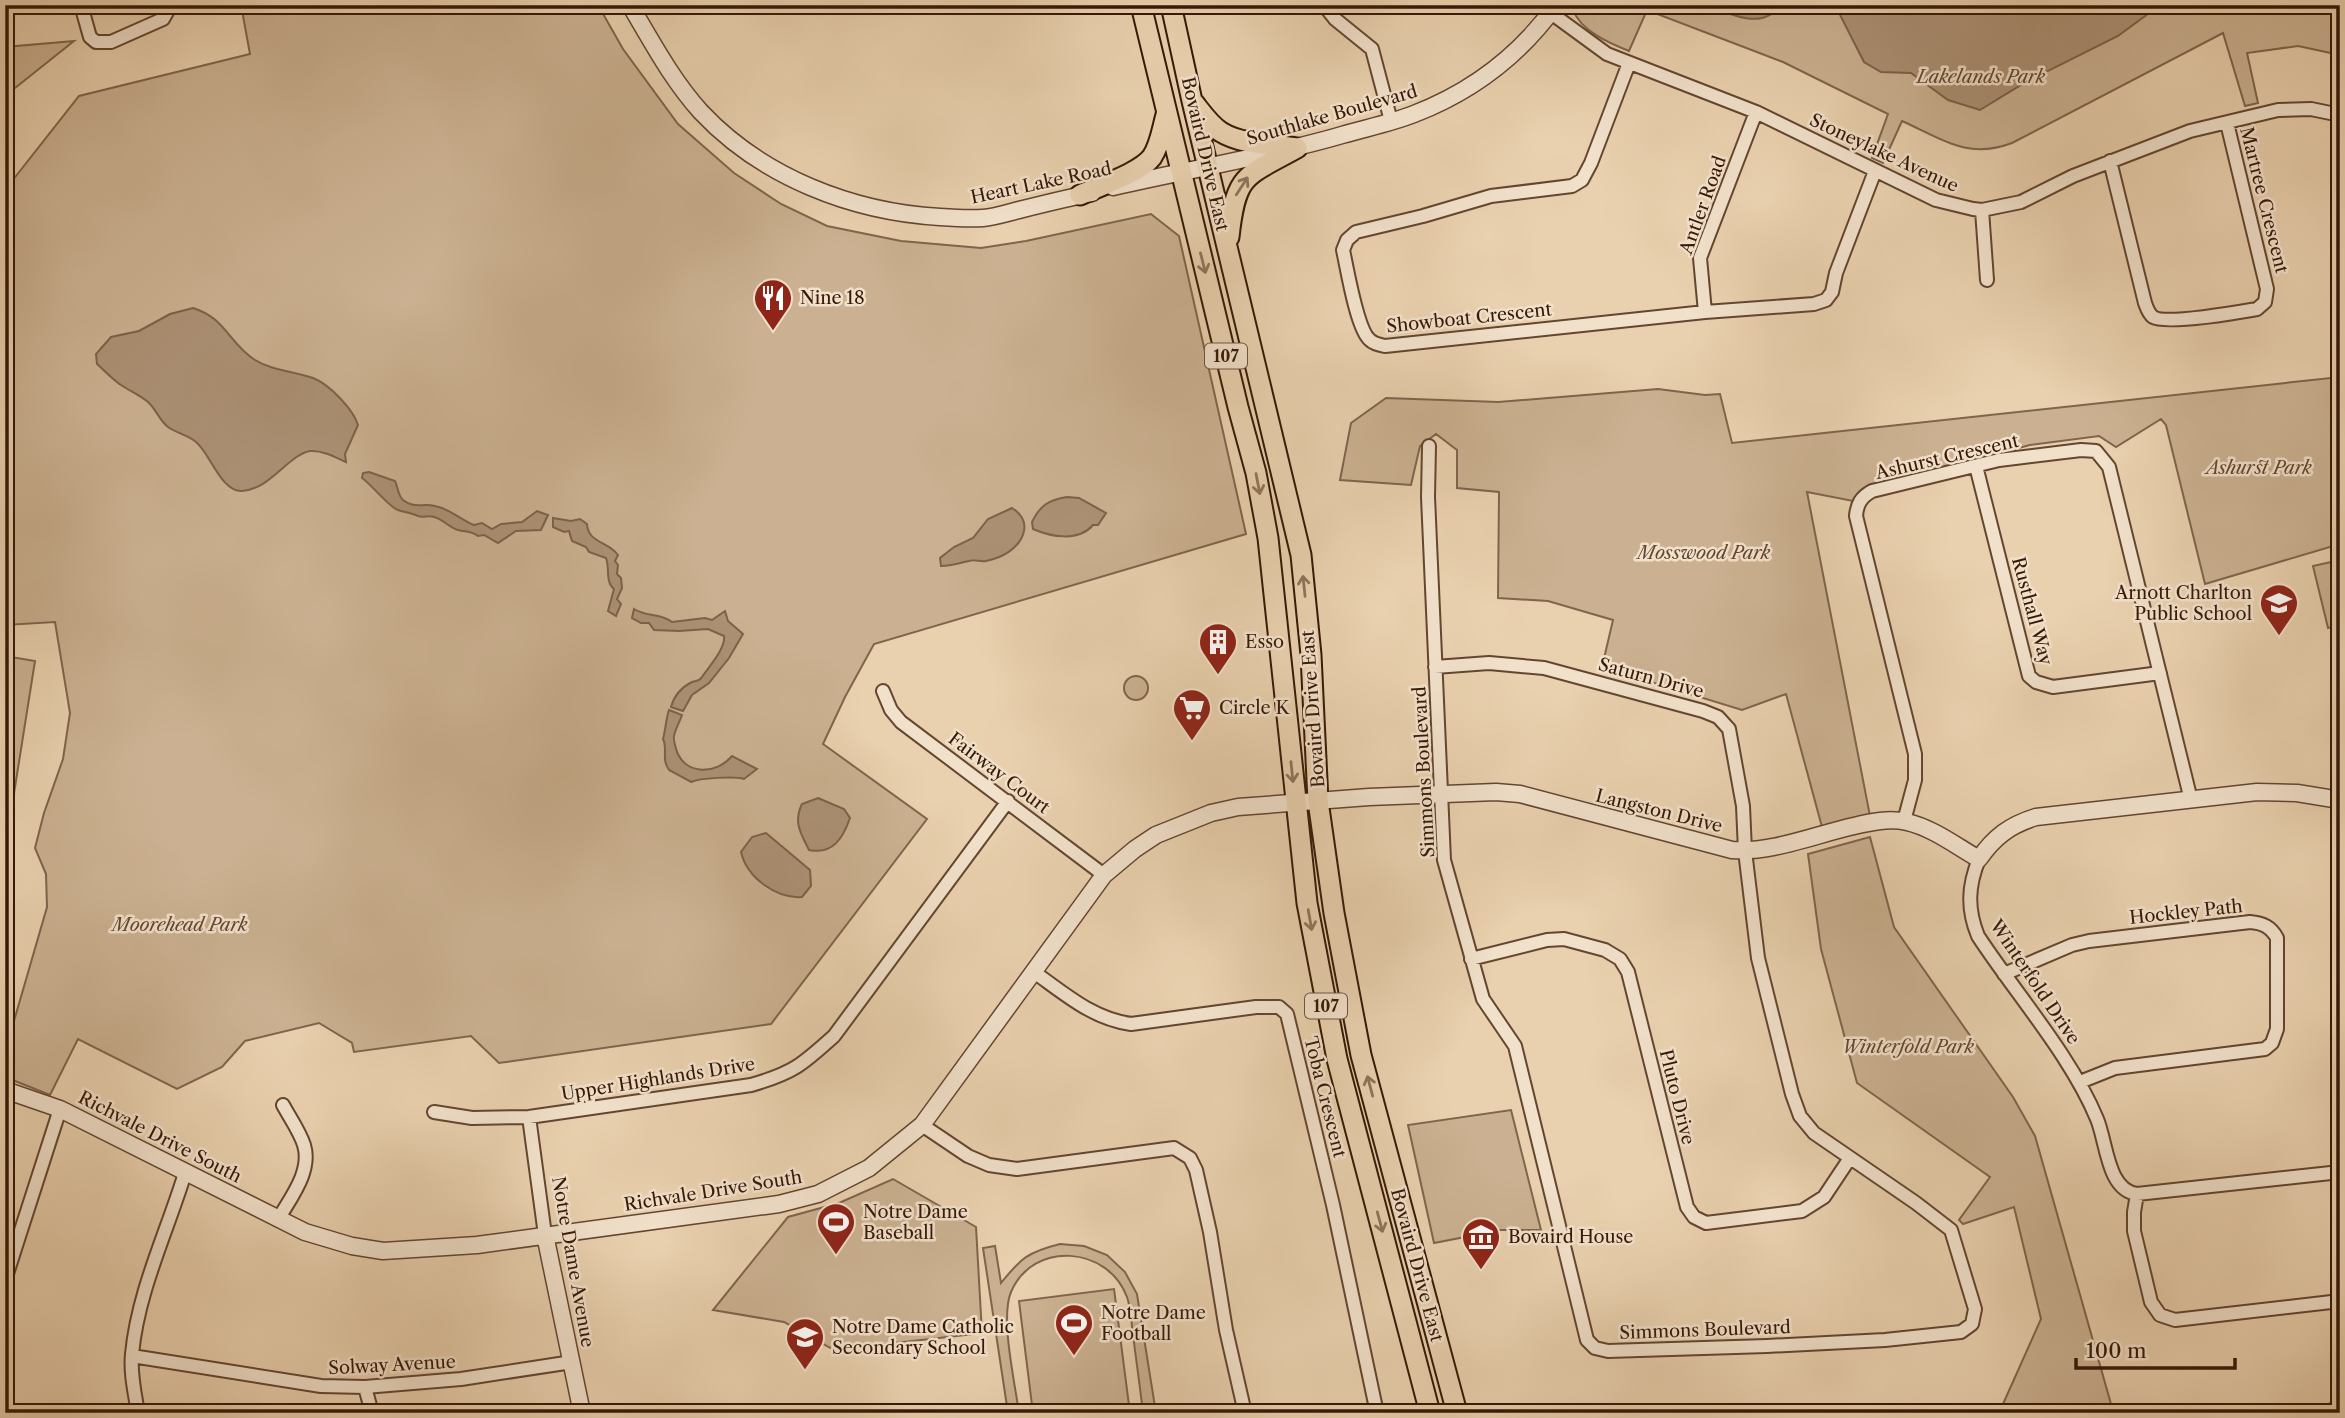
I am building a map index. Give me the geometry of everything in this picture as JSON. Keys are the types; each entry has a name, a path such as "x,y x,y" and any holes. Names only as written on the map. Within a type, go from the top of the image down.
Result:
{"main road":[{"name":"Bovaird Drive East","path":"1142,5 1256,473 1266,527 1307,903 1337,1059 1430,1413"},
{"name":"Bovaird Drive East","path":"1171,5 1301,555 1311,655 1318,801 1334,913 1361,1055 1457,1413"},
{"path":"1192,101 1213,126 1227,135 1297,148"},
{"path":"1080,195 1142,166 1160,141 1167,111"},
{"path":"1228,251 1233,205 1242,183 1251,174 1297,148"},
{"path":"2331,1413 2340,1412"}],"street":[{"path":"80,5 90,37 103,43 163,19 171,5"},
{"name":"Heart Lake Road","path":"631,5 666,65 700,111 747,151 773,168 828,195 884,210 926,216 983,218 1208,167"},
{"path":"1324,5 1335,19 1372,49 1391,121"},
{"name":"Southlake Boulevard","path":"1208,167 1297,148 1429,108 1482,78 1516,51 1549,8"},
{"name":"Stoneylake Avenue","path":"1549,8 1595,46 1629,63 1756,112 1936,200 1982,210 2021,202 2051,186 2176,136 2227,122 2291,108 2340,115"},
{"name":"Showboat Crescent","path":"1629,63 1591,163 1578,184 1491,196 1356,232 1347,240 1343,250 1360,321 1368,339 1385,345 1705,312 1814,304 1826,300 1832,292 1836,273 1875,171"},
{"name":"Antler Road","path":"1705,312 1700,258 1756,112"},
{"name":"Martree Crescent","path":"2110,162 2148,311 2160,319 2169,320 2257,309 2264,302 2267,289 2227,122"},
{"path":"1982,210 1987,280"},
{"name":"Simmons Boulevard","path":"1429,446 1428,497 1444,859 1483,999 1515,1046 1587,1340 1595,1348 1648,1350 1885,1340 1961,1332 1972,1324 1975,1309 1951,1230 1814,1133 1800,1116 1758,958 1745,850"},
{"name":"Ashurst Crescent","path":"1903,821 1915,780 1915,754 1856,508 1865,495 1872,491 1999,460 2081,450 2101,455 2109,467 2191,800"},
{"name":"Rusthall Way","path":"1976,466 2029,676 2036,682 2053,687 2160,673"},
{"name":"Saturn Drive","path":"1435,667 1489,663 1544,668 1655,697 1718,717 1729,729 1743,806 1745,850"},
{"name":"Fairway Court","path":"883,691 891,710 901,722 1104,875"},
{"name":"Winterfold Drive","path":"2137,1194 2125,1190 2117,1182 2098,1120 2080,1082 1978,936 1970,914 1971,883 1979,859 2003,832 2028,820 2273,791 2340,800"},
{"name":"Langston Drive","path":"1295,803 1443,794 1520,794 1732,849 1745,850 1796,841 1877,821 1903,821 1935,833 1979,859"},
{"name":"Upper Highlands Drive","path":"434,1112 472,1118 529,1117 751,1085 783,1076 802,1065 834,1035 1008,801"},
{"name":"Richvale Drive South","path":"5,1090 60,1109 305,1232 383,1251 477,1245 779,1204 818,1194 869,1168 922,1125 1104,875 1135,849 1156,835 1211,813 1238,807 1295,803"},
{"name":"Hockley Path","path":"2004,974 2073,945 2106,938 2250,922 2265,925 2277,938 2277,1029 2272,1043 2265,1049 2115,1068 2080,1082"},
{"name":"Pluto Drive","path":"1471,959 1548,940 1564,939 1605,950 1620,959 1628,972 1687,1207 1694,1217 1706,1223 1802,1211 1824,1197 1850,1158"},
{"name":"Toba Crescent","path":"1034,972 1094,1014 1112,1022 1130,1024 1256,1007 1279,1007 1287,1014 1333,1205 1377,1413"},
{"path":"279,1218 302,1177 306,1158 304,1144 283,1105"},
{"path":"5,1280 60,1109"},
{"name":"Notre Dame Avenue","path":"529,1117 545,1235 582,1413"},
{"path":"922,1125 968,1156 989,1165 1017,1169 1174,1148 1190,1158 1196,1170 1210,1232 1226,1330 1245,1413"},
{"path":"2340,1172 2137,1194 2133,1231 2151,1302 2160,1315 2175,1320 2340,1301"},
{"path":"138,1413 132,1356 146,1288 186,1173"},
{"name":"Solway Avenue","path":"132,1356 321,1386 365,1387 461,1379 572,1362"},
{"path":"365,1387 372,1413"}],"green space":[{"name":"Moorehead Park","path":"241,5 598,5 623,49 678,124 734,173 781,204 827,226 901,241 981,248 1151,214 1179,236 1246,534 874,644 823,744 927,819 771,1024 499,1063 471,1036 354,1052 352,1043 319,1023 245,1041 222,1067 177,1089 78,1039 50,1095 5,1077 5,1052 47,907 46,874 35,848 63,759 70,713 55,622 5,625 5,190 79,96 250,54"},
{"name":"Lakelands Park","path":"1577,5 2340,5 2340,55 2298,46 2247,53 2258,103 2245,106 2223,33 2012,143 1996,148 1955,145 1902,121 1883,163 1872,158 1888,114 1783,62 1647,10 1629,51 1605,40 1582,24 1573,10"},
{"path":"74,41 5,96 5,47"},
{"name":"Mosswood Park","path":"2340,377 2340,544 2205,584 2166,425 2161,419 2116,447 2099,436 2030,445 1873,486 1853,501 1807,492 1870,816 1822,827 1786,694 1742,710 1602,667 1613,620 1548,601 1498,598 1499,492 1457,488 1457,450 1436,434 1420,446 1411,485 1340,480 1351,423 1386,398 1498,402 1658,389 1705,395 1720,394 1732,443"},
{"path":"2340,560 2340,625 2328,628 2313,566"},
{"path":"5,656 35,661 9,825 5,824"},
{"path":"1136,676 1147,683 1148,688 1141,699 1136,700 1125,693 1124,688 1131,677"},
{"name":"Winterfold Park","path":"1870,837 1894,927 2013,1097 2035,1136 2113,1411 1999,1413 2041,1319 2014,1207 1963,1224 1959,1220 1990,1177 1857,1083 1821,949 1808,854"},
{"path":"1511,1110 1541,1230 1501,1230 1434,1243 1408,1125"},
{"path":"893,1179 976,1227 982,1333 834,1350 784,1322 713,1310 788,1217 839,1203"},
{"path":"1060,1244 1084,1246 1107,1255 1125,1272 1137,1294 1156,1413 1143,1413 1127,1297 1117,1280 1104,1267 1088,1259 1070,1256 1052,1257 1036,1264 1022,1275 1011,1292 1008,1303 1008,1334 1019,1413 1008,1413 983,1248 995,1246 1001,1283 1026,1257"},
{"name":"Notre Dame Football","path":"1114,1289 1130,1413 1033,1413 1019,1301"}],"shaded area":[{"path":"1708,5 1779,5 1773,13 1756,19 1736,16"},
{"path":"1835,5 2160,5 2118,36 2026,82 1980,110 1948,100 1911,73 1881,72 1864,62"},
{"path":"193,308 213,318 246,354 255,360 313,378 340,398 358,425 345,454 346,462 324,453 310,451 294,459 262,484 252,489 235,490 222,479 196,442 168,427 148,402 118,383 97,364 96,354 111,337 139,331 170,314"},
{"path":"369,472 395,481 400,496 407,503 441,507 474,525 482,523 492,529 501,524 522,522 537,511 548,515 541,530 516,531 498,543 484,535 478,536 454,529 437,518 420,517 398,510 362,478 363,473"},
{"path":"1067,497 1079,498 1106,513 1098,525 1073,536 1056,536 1033,529 1032,522 1042,507"},
{"path":"1012,508 1018,512 1024,524 1022,537 1014,548 992,560 971,560 941,566 940,558 954,547 973,538 988,519"},
{"path":"553,518 571,521 580,519 587,524 591,535 618,555 615,561 622,588 617,599 621,604 616,616 608,611 614,589 610,583 606,558 589,552 586,547 572,541 569,531 564,532 553,527"},
{"path":"634,609 672,622 705,618 712,620 725,611 728,621 743,634 729,658 709,683 692,695 683,711 671,707 674,699 685,686 701,679 720,652 724,636 708,629 654,630 649,623 641,623 632,618"},
{"path":"669,710 682,715 674,740 677,752 688,765 695,769 711,769 732,756 757,769 744,779 717,778 691,782 669,770 665,762 663,739"},
{"path":"818,798 844,809 850,818 836,843 825,850 817,851 809,850 799,828 798,817 802,804"},
{"path":"766,833 810,870 811,886 802,897 792,897 764,885 744,861 741,852 752,837"}],"place":[{"name":"Nine 18","path":"773,332"},
{"name":"Arnott Charlton Public School","path":"2279,637"},
{"name":"Esso","path":"1218,676"},
{"name":"Circle K","path":"1192,742"},
{"name":"Notre Dame Baseball","path":"836,1256"},
{"name":"Bovaird House","path":"1481,1271"},
{"name":"Notre Dame Football","path":"1074,1357"},
{"name":"Notre Dame Catholic Secondary School","path":"805,1371"}],"park label":[{"name":"Ashurst Park","path":"2259,468"}]}
